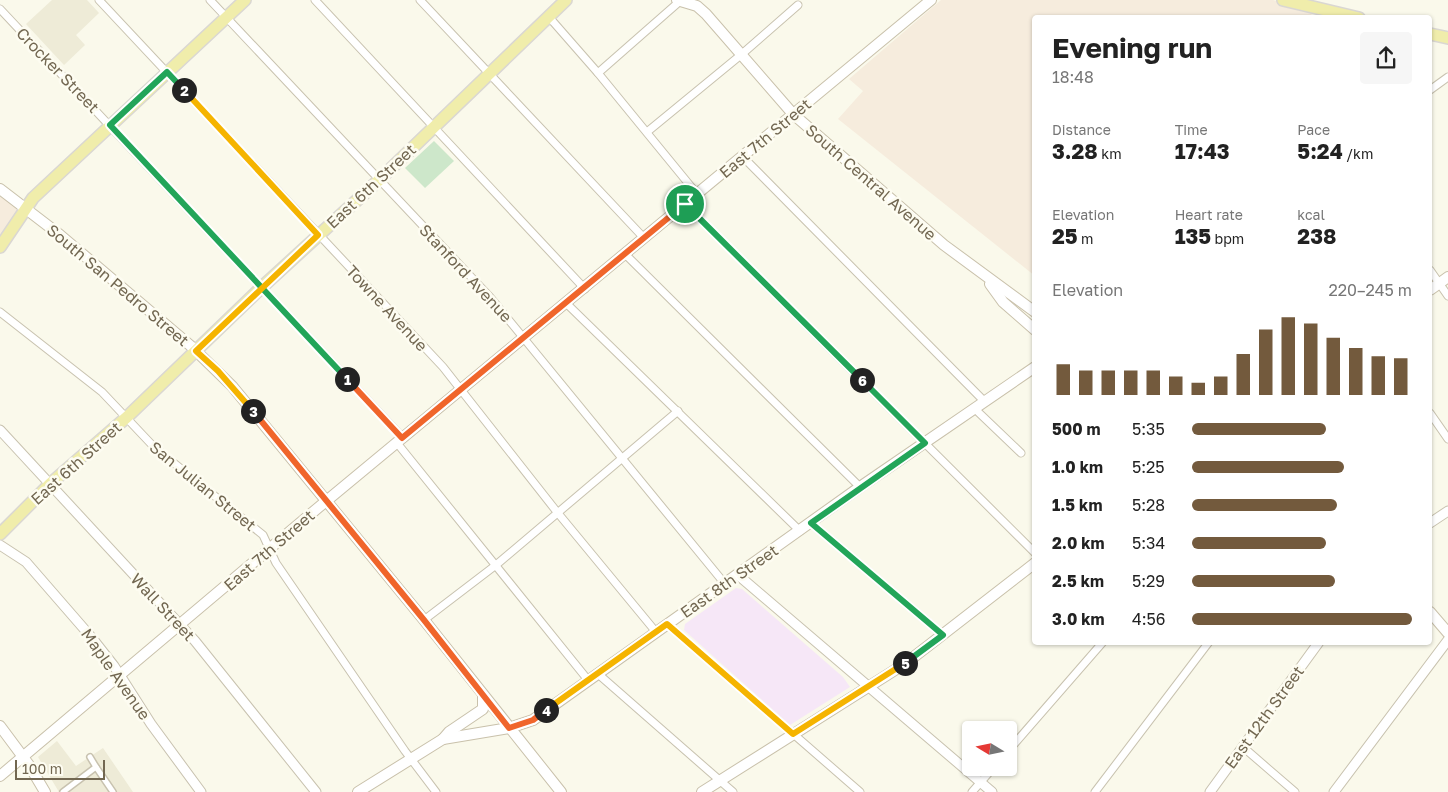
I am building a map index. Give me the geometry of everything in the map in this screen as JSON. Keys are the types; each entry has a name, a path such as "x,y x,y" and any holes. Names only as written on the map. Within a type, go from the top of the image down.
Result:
{"main road":[{"path":"0,247 25,208 110,125 245,0"},
{"name":"East 6th Street","path":"0,534 50,484 127,417 262,287 378,181 566,0"},
{"name":"South Central Avenue","path":"679,0 697,6 706,14 793,114 944,245 1032,310"},
{"name":"East 7th Street","path":"0,776 931,0"},
{"path":"1283,0 1316,4 1349,15"},
{"path":"1432,34 1448,38"},
{"name":"South San Pedro Street","path":"0,189 196,351 232,386 424,620"},
{"path":"985,277 1003,302 1032,327"},
{"path":"1434,286 1448,277"},
{"name":"East 8th Street","path":"358,792 443,739 509,728 533,720 860,487 1032,369"},
{"path":"702,792 906,663 1032,565"},
{"path":"1432,614 1448,633"},
{"path":"424,620 561,792"},
{"path":"443,739 448,732 483,709 485,701 483,694"},
{"path":"0,726 23,756 45,792"}],"street":[{"name":"Towne Avenue","path":"100,0 462,390 557,512 656,632"},
{"name":"Stanford Avenue","path":"210,0 378,181 441,245 524,338 725,584"},
{"path":"315,0 585,289"},
{"path":"420,0 644,238"},
{"path":"598,73 679,0"},
{"path":"647,132 798,5"},
{"name":"Crocker Street","path":"0,9 262,287 400,441 588,680"},
{"path":"549,17 698,194"},
{"path":"1432,89 1447,80"},
{"path":"742,156 986,402"},
{"path":"685,204 1032,550"},
{"path":"625,254 860,487"},
{"path":"1434,286 1448,296"},
{"path":"567,304 800,531"},
{"name":"San Julian Street","path":"0,312 102,392 154,447 263,535 276,563 436,792"},
{"path":"975,409 1021,453"},
{"path":"424,620 496,565 678,411"},
{"path":"1432,416 1448,439"},
{"name":"Wall Street","path":"0,430 210,658 316,792"},
{"path":"1432,522 1448,511"},
{"path":"811,523 943,635"},
{"name":"Maple Avenue","path":"0,545 26,562 87,633 120,676 151,724 201,792"},
{"path":"738,575 868,686 905,715 992,792"},
{"path":"667,624 860,792"},
{"path":"1334,792 1448,640"},
{"path":"1018,740 1100,645"},
{"path":"1095,792 1206,645"},
{"name":"East 12th Street","path":"1210,792 1316,645"},
{"path":"597,673 733,792"},
{"path":"1243,746 1295,792"},
{"path":"90,757 113,792"},
{"path":"63,792 96,767"},
{"path":"972,792 986,776"}],"shaded area":[{"path":"52,0 87,0 99,13 76,35 85,45 64,65 26,24"},
{"path":"941,0 1273,0 1312,11 1311,15 1032,15 1032,274 838,119 863,91 849,79"},
{"path":"0,184 24,201 0,238"},
{"path":"736,588 742,589 843,677 850,687 790,725 684,630 685,624"},
{"path":"57,741 76,766 103,748 133,792 59,792 38,757"}],"green space":[{"path":"434,141 454,161 425,188 405,168"}],"route":[{"path":"685,204 567,304 402,438 262,287 110,125 167,72 318,235 262,287 196,351 232,386 424,620 509,728 533,720 667,624 793,734 906,663 943,635 890,588 811,523 925,443 685,204"}]}
